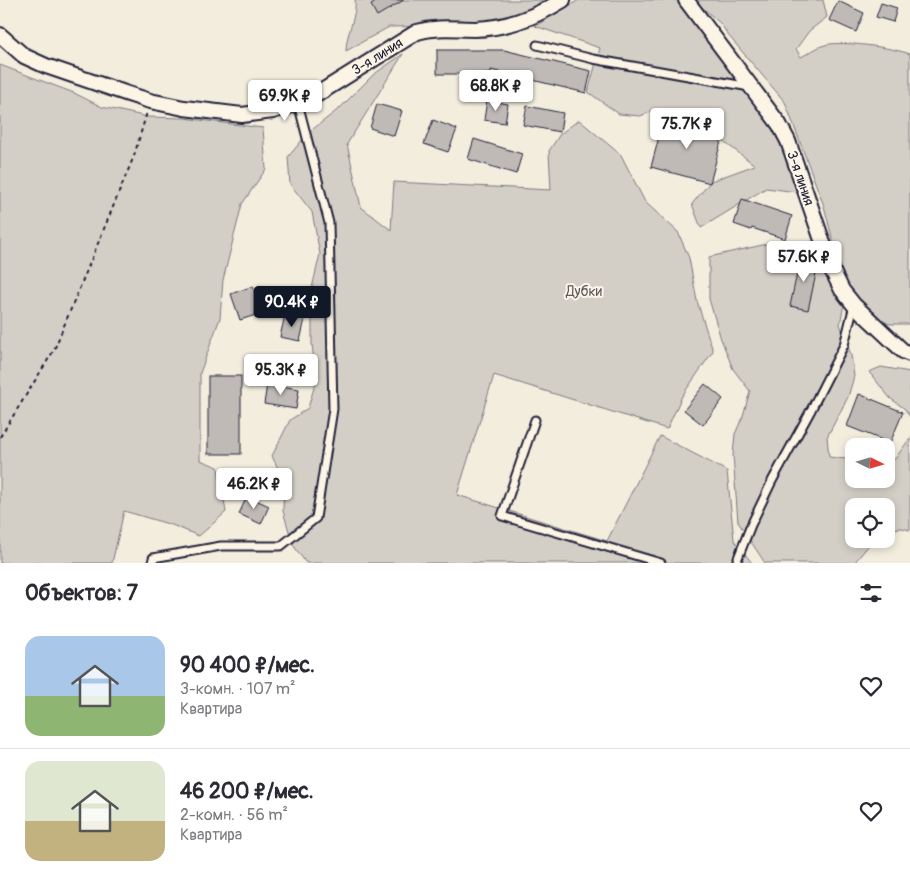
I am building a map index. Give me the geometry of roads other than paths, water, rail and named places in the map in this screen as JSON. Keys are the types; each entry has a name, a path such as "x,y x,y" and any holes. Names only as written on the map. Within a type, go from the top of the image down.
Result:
{"street":[{"name":"3-я линия","path":"0,35 24,56 46,66 150,101 206,112 242,115 273,111 308,100 417,32 431,28 475,29 497,27 520,22 562,0"},
{"name":"3-я линия","path":"686,0 780,124 788,141 833,272 842,290 854,305 903,351 910,354"}],"lane":[{"path":"537,46 593,59 752,87"},
{"path":"152,563 153,558 221,546 281,546 316,518 333,409 329,223 298,103"},
{"path":"736,563 750,525 844,345 854,305"},
{"path":"535,420 502,516 661,563"}],"park label":[{"name":"Дубки","path":"584,291"}]}
